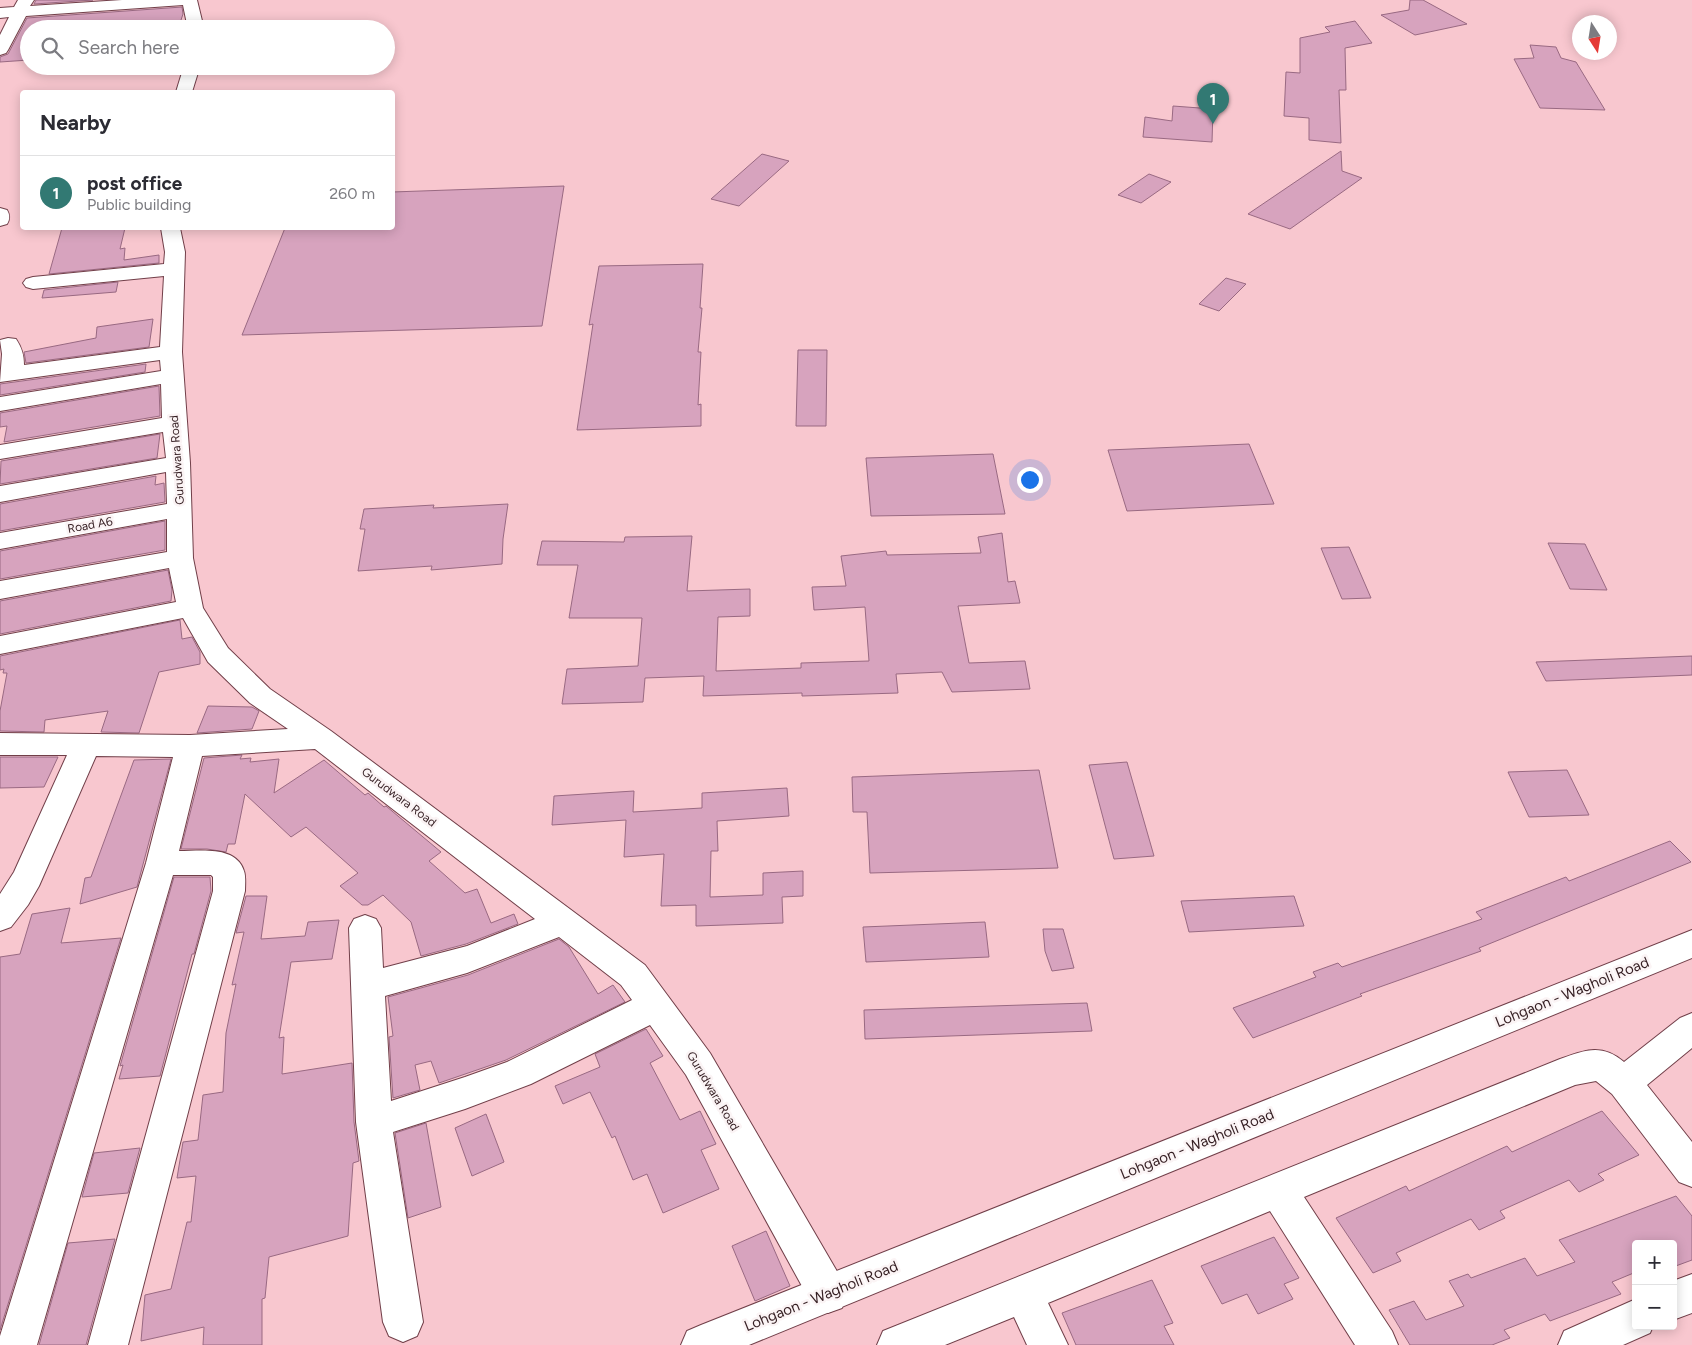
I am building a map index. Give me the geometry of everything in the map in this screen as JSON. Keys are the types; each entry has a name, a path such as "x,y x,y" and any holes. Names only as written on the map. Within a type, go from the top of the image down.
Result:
{"street":[{"path":"0,13 24,6 189,0 194,20"},
{"path":"0,50 24,6"},
{"path":"185,90 189,75"},
{"path":"0,214 0,220"},
{"name":"Gurudwara Road","path":"171,230 175,252 171,364 178,462 180,558 190,608 218,655 260,696 321,738 633,975 698,1064 828,1294"},
{"path":"32,283 174,269"},
{"path":"8,344 13,354 6,374 171,364"},
{"path":"0,404 171,364"},
{"path":"0,452 174,423"},
{"path":"0,494 178,462"},
{"name":"Road A6","path":"0,540 180,509"},
{"path":"0,590 180,558"},
{"path":"0,645 190,608"},
{"path":"0,744 190,746 321,738"},
{"path":"0,918 17,896 28,877 86,745"},
{"path":"17,1345 161,863 190,746"},
{"path":"108,1345 229,891 229,872 217,864 161,863"},
{"path":"368,986 413,977 494,952 562,921"},
{"path":"365,928 374,1122 404,1322"},
{"name":"Lohgaon - Wagholi Road","path":"701,1345 1692,944"},
{"path":"374,1122 451,1099 518,1073 603,1033 655,1005"},
{"path":"1624,1083 1692,1028"},
{"path":"898,1345 1572,1070 1602,1064 1624,1083 1692,1170"},
{"path":"1278,1190 1378,1345"},
{"path":"1677,1299 1692,1293"},
{"path":"1023,1294 1048,1345"},
{"path":"1578,1345 1632,1320"}],"building":[{"path":"36,0 93,0 34,4"},
{"path":"1410,0 1423,0 1467,24 1415,35 1381,15 1409,10"},
{"path":"182,7 183,14 181,20 26,20 27,18"},
{"path":"1355,21 1372,43 1345,48 1346,90 1339,90 1341,143 1309,140 1309,118 1284,116 1286,72 1300,73 1300,38 1330,32 1325,27"},
{"path":"20,31 20,61 0,62 0,57 8,54"},
{"path":"1530,45 1556,47 1561,58 1576,62 1605,110 1540,108 1514,59 1534,58"},
{"path":"1173,106 1213,109 1212,142 1143,137 1145,117 1172,121"},
{"path":"1341,151 1342,171 1362,178 1290,229 1248,214"},
{"path":"762,154 789,161 739,206 711,199"},
{"path":"1149,174 1171,182 1141,203 1118,195"},
{"path":"564,186 542,326 242,335 284,230 395,230 395,192"},
{"path":"61,230 125,230 120,249 125,248 124,260 159,255 159,263 49,274"},
{"path":"703,264 698,352 701,352 698,405 701,404 701,426 577,430 593,324 589,325 599,266"},
{"path":"1226,278 1246,284 1219,311 1199,304"},
{"path":"118,282 116,292 42,298 44,290"},
{"path":"153,319 149,347 26,363 24,352 96,338 97,327"},
{"path":"798,350 827,350 826,426 796,426"},
{"path":"146,364 145,372 0,395 0,384"},
{"path":"159,386 160,416 4,442 7,426 0,427 0,413"},
{"path":"160,434 157,458 0,484 1,461"},
{"path":"1249,444 1274,504 1127,511 1108,450"},
{"path":"993,454 1005,514 871,516 866,458"},
{"path":"156,476 155,485 164,483 165,502 0,531 0,504"},
{"path":"508,504 502,564 431,570 432,566 358,571 365,529 360,529 364,509 434,505 433,508"},
{"path":"165,521 165,550 0,579 0,551"},
{"path":"1002,533 1008,582 1015,581 1020,603 958,606 969,663 1025,661 1030,689 952,692 942,672 896,674 898,693 802,696 802,693 703,696 704,676 645,678 643,702 562,704 567,669 638,666 642,618 569,618 578,565 537,565 542,541 624,542 625,537 692,536 687,591 750,589 750,616 718,617 716,671 801,668 801,663 869,661 865,607 814,610 812,587 846,586 841,556 886,551 887,555 981,553 978,537"},
{"path":"1548,543 1585,544 1607,590 1570,589"},
{"path":"1349,547 1371,598 1342,599 1321,548"},
{"path":"168,570 172,590 171,601 0,634 0,601"},
{"path":"180,620 182,639 192,637 200,652 200,664 159,672 139,733 101,732 108,711 45,720 44,732 0,731 0,711 7,673 3,673 4,669 0,670 0,656"},
{"path":"1692,656 1692,675 1546,681 1536,662"},
{"path":"208,706 252,707 259,711 252,729 197,733"},
{"path":"242,755 240,759 251,758 250,762 279,759 274,793 324,760 365,795 368,793 384,807 386,806 441,852 429,861 465,893 477,889 491,923 514,914 518,924 466,944 421,956 411,922 383,895 368,905 362,905 340,886 358,873 306,827 291,837 245,794 235,844 228,844 226,852 207,849 181,849 204,758"},
{"path":"0,757 58,757 44,787 0,788"},
{"path":"171,759 137,887 80,904 85,878 91,877 134,760"},
{"path":"1127,762 1154,856 1114,859 1089,765"},
{"path":"1039,770 1058,868 870,873 867,812 853,812 852,777"},
{"path":"1567,770 1589,815 1529,817 1508,772"},
{"path":"787,788 789,816 717,821 718,851 711,851 710,897 763,895 763,873 803,871 803,896 782,897 783,923 696,926 696,905 661,906 664,854 624,857 626,820 552,825 554,796 634,791 633,812 702,808 702,793"},
{"path":"1670,841 1691,862 1479,948 1481,951 1360,994 1362,996 1253,1038 1233,1008 1316,977 1313,972 1338,963 1342,967 1482,919 1476,912 1566,877 1569,881"},
{"path":"174,877 210,877 211,891 194,954 192,954 160,1076 119,1079 123,1065 120,1066"},
{"path":"246,896 267,896 261,939 305,936 308,922 339,920 332,959 291,962 279,1038 284,1037 282,1074 352,1063 354,1122 359,1161 353,1163 348,1236 269,1257 265,1298 262,1299 262,1345 203,1345 204,1327 141,1341 145,1295 171,1289 187,1222 191,1222 196,1176 177,1178 183,1142 198,1140 203,1095 223,1092 226,1033 236,984 232,985 244,932 236,933"},
{"path":"1294,896 1304,926 1189,932 1181,901"},
{"path":"70,908 61,943 121,938 0,1330 0,957 20,954 32,914"},
{"path":"985,922 989,957 866,962 863,927"},
{"path":"1043,929 1063,929 1074,968 1052,971 1045,951"},
{"path":"559,939 569,947 598,994 613,985 625,1002 506,1060 439,1083 431,1061 415,1065 420,1090 393,1098 389,1037 393,1036 388,997 468,975"},
{"path":"1087,1003 1092,1031 865,1039 864,1010"},
{"path":"646,1029 663,1056 650,1063 680,1120 700,1111 716,1144 701,1150 719,1189 663,1213 647,1174 633,1180 615,1136 612,1138 590,1092 563,1104 555,1086 600,1067 595,1054"},
{"path":"1602,1111 1639,1155 1598,1174 1604,1180 1579,1192 1569,1180 1500,1211 1505,1218 1479,1230 1471,1219 1396,1253 1401,1261 1373,1273 1336,1218 1406,1186 1409,1191 1507,1146 1512,1152"},
{"path":"486,1114 504,1162 472,1176 455,1128"},
{"path":"426,1123 441,1207 408,1218 395,1133"},
{"path":"140,1148 128,1193 82,1197 94,1153"},
{"path":"1676,1196 1692,1216 1692,1260 1677,1266 1677,1240 1632,1240 1632,1274 1612,1282 1621,1294 1550,1321 1545,1314 1504,1330 1510,1338 1492,1345 1410,1345 1389,1310 1414,1301 1426,1320 1464,1306 1449,1281 1468,1274 1471,1278 1525,1258 1537,1276 1575,1262 1559,1240"},
{"path":"766,1231 790,1286 755,1301 732,1246"},
{"path":"1274,1237 1299,1278 1284,1284 1293,1299 1258,1314 1247,1294 1222,1304 1201,1266"},
{"path":"115,1239 86,1345 39,1345 68,1243"},
{"path":"1152,1280 1173,1323 1164,1326 1174,1345 1076,1345 1062,1313"}],"place":[{"name":"post office","path":"1213,124"}]}
